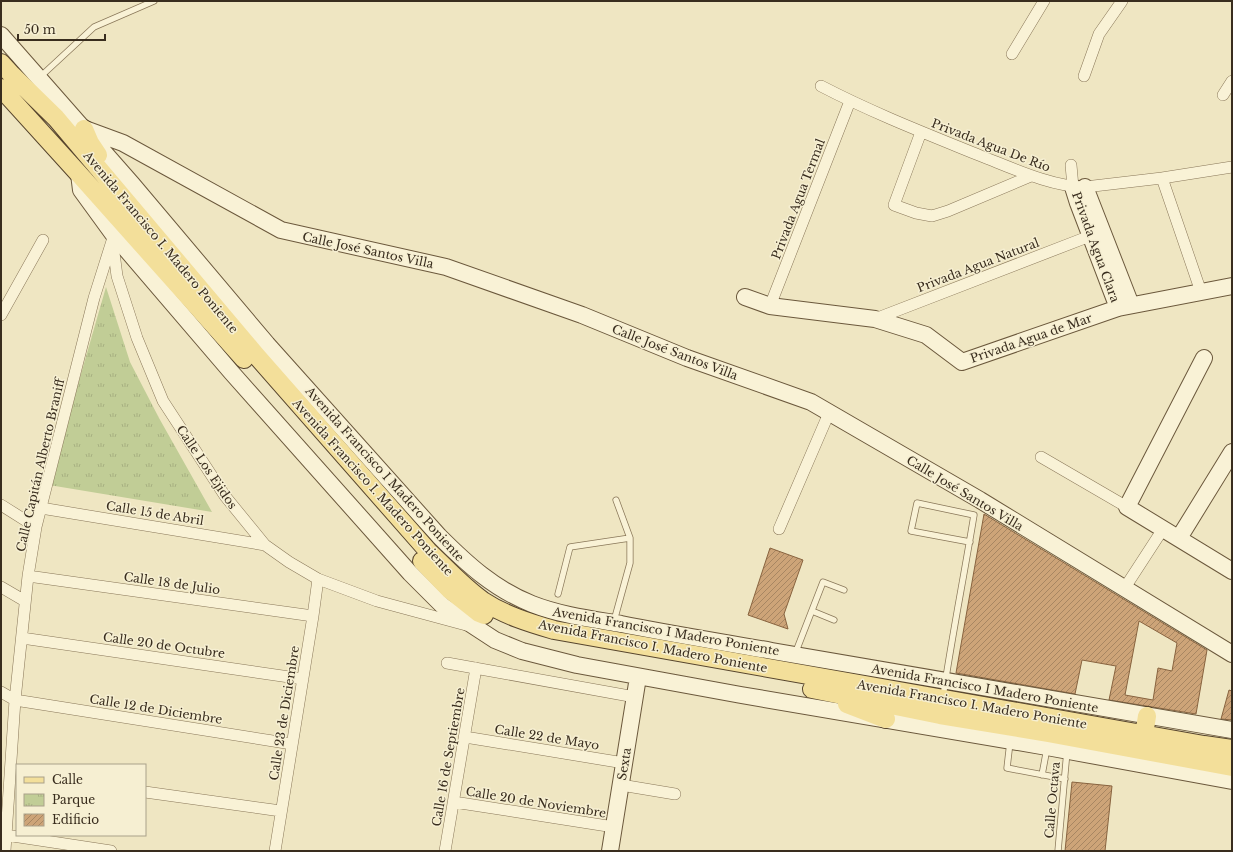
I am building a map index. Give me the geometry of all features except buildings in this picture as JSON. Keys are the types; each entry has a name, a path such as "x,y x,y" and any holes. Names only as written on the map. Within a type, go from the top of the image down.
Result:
{"main road":[{"name":"Avenida Francisco I. Madero Poniente","path":"3,81 79,174 420,560 450,590 479,613 525,634 552,642 944,713 1144,735 1232,749"},
{"name":"Avenida Francisco I. Madero Poniente","path":"3,81 56,118 255,354 428,551 457,579 483,601 528,622 554,630 944,713 1048,740 1098,750 1232,767"},
{"path":"84,129 90,143 111,173 112,184"},
{"path":"822,690 840,702 886,720"},
{"path":"1144,735 1146,716"}],"street":[{"path":"1012,54 1044,1"},
{"path":"1084,76 1099,34 1122,1"},
{"path":"1,35 22,59 3,81"},
{"name":"Avenida Francisco I Madero Poniente","path":"22,59 132,184 267,344 439,536 464,561 490,582 512,595 558,613 1232,730"},
{"path":"1223,95 1232,81"},
{"name":"Privada Agua De Río","path":"821,86 850,101 921,132 1031,176 1079,187 1162,178 1232,167"},
{"name":"Privada Agua Termal","path":"770,306 850,101"},
{"name":"Calle José Santos Villa","path":"84,129 123,143 281,230 446,267 582,315 688,358 811,402 980,500 1232,654"},
{"path":"921,132 894,205 916,213 932,216 948,211 1031,176"},
{"path":"1071,165 1079,187"},
{"name":"Avenida Francisco I. Madero Poniente","path":"79,174 81,190 112,237 410,573 443,606 495,640 522,651 577,665 886,720 944,713 1010,741 1048,740 1068,751 1098,750 1232,781"},
{"path":"1162,178 1201,292"},
{"name":"Privada Agua Clara","path":"1079,187 1078,203 1090,236 1124,307"},
{"name":"Privada Agua Clara","path":"1079,187 1124,307"},
{"name":"Privada Agua Natural","path":"875,319 1090,236"},
{"name":"Calle Capitán Alberto Braniff","path":"4,851 6,835 5,784 14,774 15,700 28,576 36,526 94,298 112,237"},
{"name":"Calle Los Ejidos","path":"112,237 117,276 137,338 163,401 225,496 265,545 289,562 318,579 377,601 476,628"},
{"path":"1,315 43,240"},
{"name":"Privada Agua de Mar","path":"746,297 770,306 875,319 926,335 962,362 1124,307 1232,286"},
{"path":"1127,507 1204,358"},
{"path":"779,529 829,413"},
{"path":"1179,538 1227,472 1232,452"},
{"path":"1041,457 1232,571"},
{"path":"1,505 36,526"},
{"name":"Calle 15 de Abril","path":"41,508 265,545"},
{"path":"1124,589 1163,529"},
{"name":"Calle 18 de Julio","path":"28,576 313,616"},
{"name":"Calle 23 de Diciembre","path":"275,851 318,579"},
{"path":"1,587 25,601"},
{"name":"Calle 20 de Octubre","path":"22,638 303,679"},
{"path":"447,663 635,697"},
{"name":"Calle 16 de Septiembre","path":"445,851 476,668"},
{"name":"Sexta","path":"610,851 638,676"},
{"path":"1,692 15,700"},
{"name":"Calle 12 de Diciembre","path":"15,700 292,744"},
{"name":"Calle 22 de Mayo","path":"465,737 624,763"},
{"path":"621,785 674,794"},
{"path":"146,792 281,811"},
{"name":"Calle 20 de Noviembre","path":"454,802 614,827"},
{"path":"6,835 111,851"}],"lane":[{"path":"39,79 94,27 154,1"},
{"path":"613,623 630,563 630,538 616,500"},
{"path":"944,713 945,681 970,542 974,515 917,503 911,531 970,542"},
{"path":"558,594 570,547 630,538"},
{"path":"794,655 823,582 844,590"},
{"path":"812,611 834,620"},
{"path":"1042,775 1048,740"},
{"path":"1010,741 1007,768 1065,779"},
{"name":"Calle Octava","path":"1058,851 1068,751"}],"green space":[{"path":"106,287 130,362 159,418 212,512 49,485"}]}
